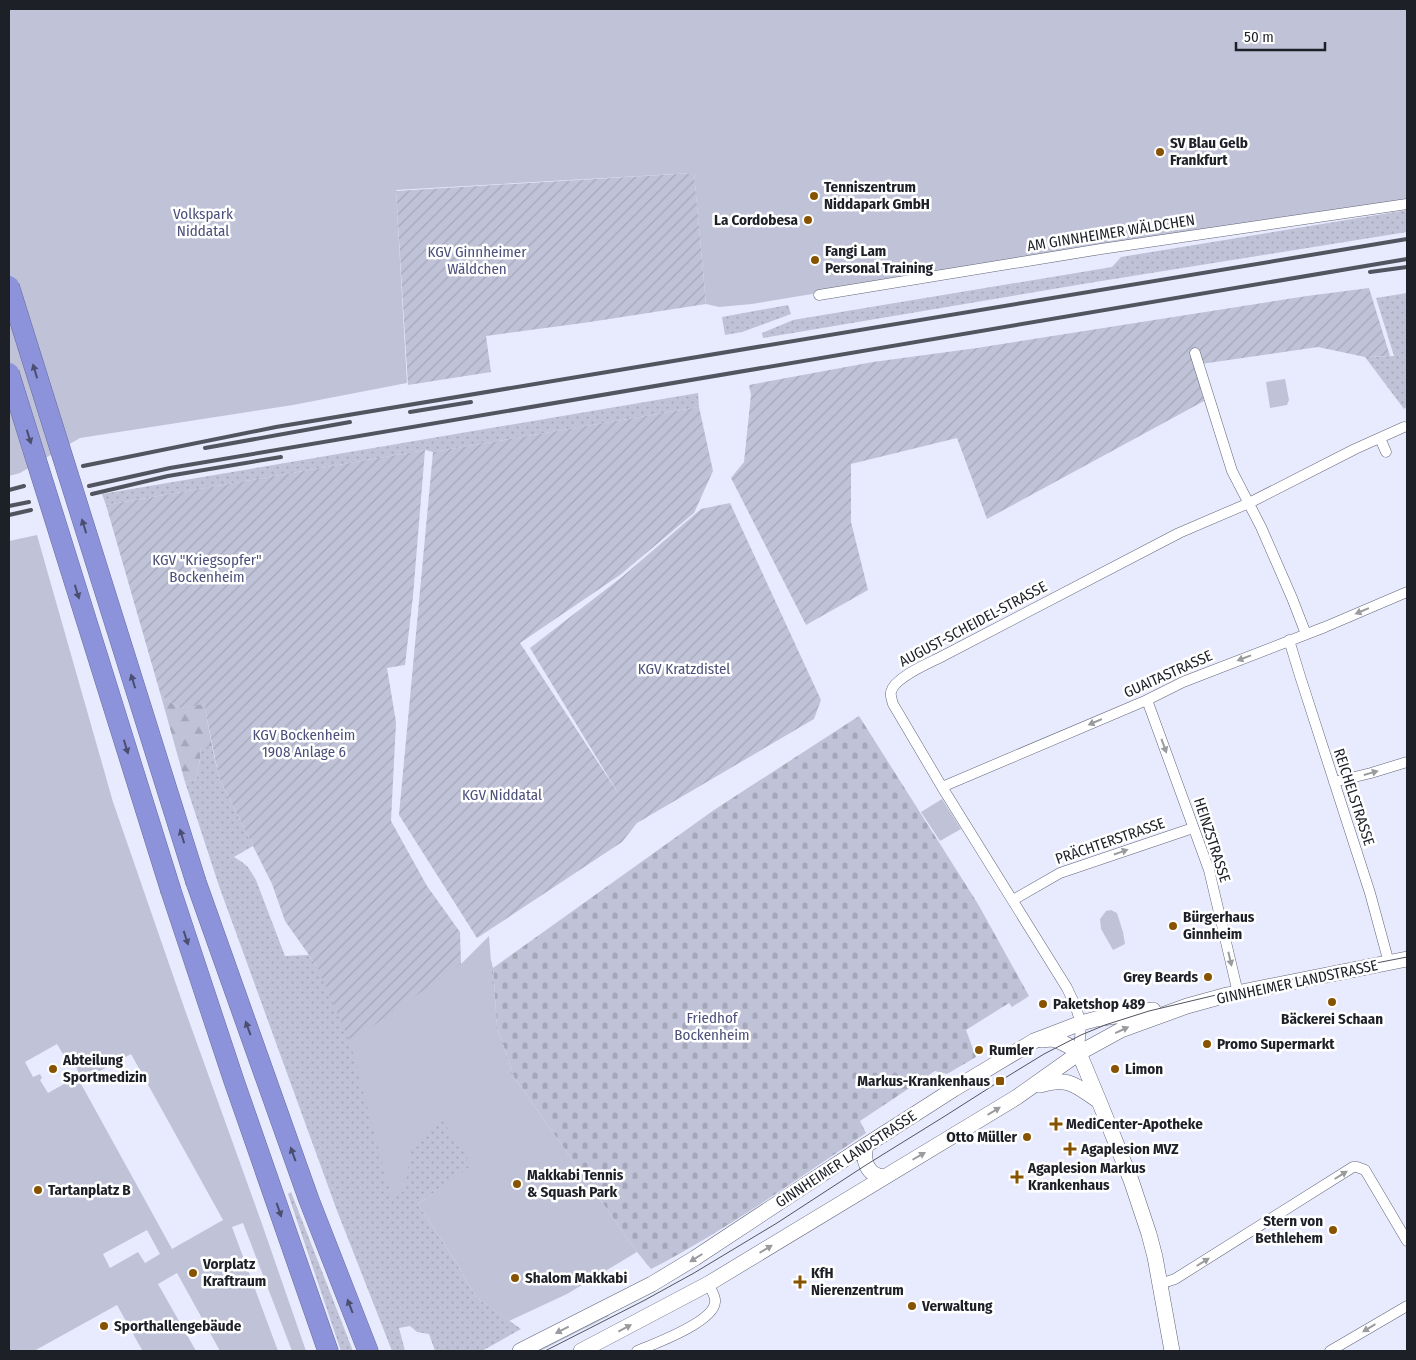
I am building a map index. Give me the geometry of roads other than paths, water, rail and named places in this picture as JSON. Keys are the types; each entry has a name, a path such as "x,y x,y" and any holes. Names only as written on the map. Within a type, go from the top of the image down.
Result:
{"highway":[{"path":"9,286 196,882 309,1200 368,1351"},
{"path":"9,373 171,891 234,1081 328,1351"}],"main road":[{"name":"GINNHEIMER LANDSTRASSE","path":"582,1351 708,1284 1030,1088 1079,1053 1121,1030 1187,1006 1238,993 1407,959"},
{"name":"GINNHEIMER LANDSTRASSE","path":"520,1351 652,1284 954,1089 1034,1041 1082,1023 1187,1006"},
{"path":"1034,1041 1052,1039 1065,1043 1079,1053 1141,1209 1155,1258 1172,1351"},
{"path":"1030,1088 1051,1082 1063,1081 1071,1083 1099,1101"},
{"path":"866,1145 864,1156 866,1165 873,1174 883,1177"}],"street":[{"name":"AM GINNHEIMER WÄLDCHEN","path":"819,295 1101,249 1407,204"},
{"path":"1195,353 1232,472 1249,503 1275,559 1306,634"},
{"path":"1249,503 1355,449 1404,427"},
{"path":"1380,438 1386,452"},
{"name":"AUGUST-SCHEIDEL-STRASSE","path":"1079,1053 1082,1023 1067,988 942,786 890,697 893,688 902,679 948,653 1179,533 1249,503"},
{"name":"GUAITASTRASSE","path":"942,786 1147,700 1183,682 1407,592"},
{"name":"REICHELSTRASSE","path":"1289,640 1370,893 1389,963"},
{"name":"HEINZSTRASSE","path":"1147,700 1209,870 1238,993"},
{"path":"1334,782 1407,762"},
{"name":"PRÄCHTERSTRASSE","path":"1013,900 1060,873 1193,828"},
{"path":"1160,1284 1175,1279 1353,1167 1365,1170 1407,1241"},
{"path":"638,1351 690,1327 710,1313 715,1303 708,1284"},
{"path":"1330,1351 1407,1306"}],"tram line":[{"path":"545,1351 694,1273 777,1223 1000,1081 1044,1054 1081,1035 1149,1011 1237,990 1407,957"}],"railway":[{"path":"83,466 276,427 1407,239"},
{"path":"89,486 170,468 1407,259"},
{"path":"1370,272 1407,267"},
{"path":"410,412 471,402"},
{"path":"205,448 350,422"},
{"path":"92,494 168,476 281,457"},
{"path":"9,490 24,486"},
{"path":"9,506 29,502"},
{"path":"9,515 31,510"}],"place":[{"name":"SV Blau Gelb Frankfurt","path":"1160,152"},
{"name":"Tenniszentrum Niddapark GmbH","path":"814,196"},
{"name":"La Cordobesa","path":"808,220"},
{"name":"Fangi Lam Personal Training","path":"815,260"},
{"name":"Bürgerhaus Ginnheim","path":"1173,926"},
{"name":"Grey Beards","path":"1208,977"},
{"name":"Bäckerei Schaan","path":"1332,1002"},
{"name":"Paketshop 489","path":"1043,1004"},
{"name":"Promo Supermarkt","path":"1207,1044"},
{"name":"Rumler","path":"979,1050"},
{"name":"Abteilung Sportmedizin","path":"53,1069"},
{"name":"Limon","path":"1115,1069"},
{"name":"Markus-Krankenhaus","path":"1000,1081"},
{"name":"MediCenter-Apotheke","path":"1056,1124"},
{"name":"Otto Müller","path":"1027,1137"},
{"name":"Agaplesion MVZ","path":"1070,1149"},
{"name":"Agaplesion Markus Krankenhaus","path":"1017,1177"},
{"name":"Makkabi Tennis & Squash Park","path":"517,1184"},
{"name":"Tartanplatz B","path":"38,1190"},
{"name":"Stern von Bethlehem","path":"1333,1230"},
{"name":"Vorplatz Kraftraum","path":"193,1273"},
{"name":"Shalom Makkabi","path":"515,1278"},
{"name":"KfH Nierenzentrum","path":"800,1282"},
{"name":"Verwaltung","path":"912,1306"},
{"name":"Sporthallengebäude","path":"104,1326"}],"park label":[{"name":"Volkspark Niddatal","path":"203,222"},
{"name":"KGV Ginnheimer Wäldchen","path":"477,260"},
{"name":"KGV \"Kriegsopfer\" Bockenheim","path":"207,568"},
{"name":"KGV Kratzdistel","path":"684,669"},
{"name":"KGV Bockenheim 1908 Anlage 6","path":"304,744"},
{"name":"KGV Niddatal","path":"502,795"},
{"name":"Friedhof Bockenheim","path":"712,1026"}]}
